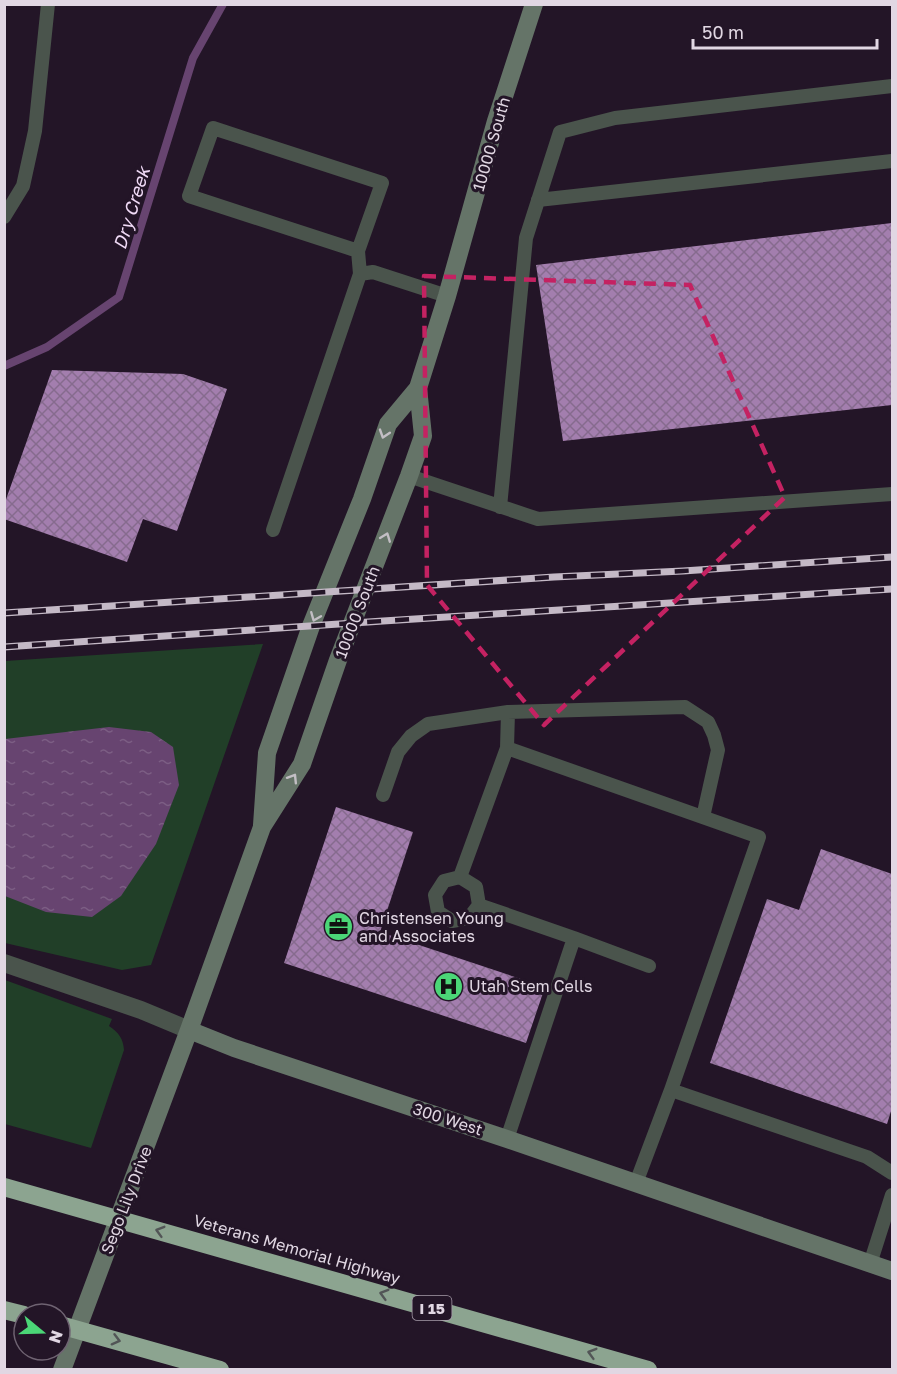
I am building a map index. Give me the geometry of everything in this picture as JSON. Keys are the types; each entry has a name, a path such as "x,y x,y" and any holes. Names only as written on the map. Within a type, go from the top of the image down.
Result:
{"highway":[{"name":"Veterans Memorial Highway","path":"6,1187 648,1370"},
{"path":"72,1328 220,1370"}],"main road":[{"name":"10000 South","path":"262,827 267,753 303,648 351,527 388,424 418,388 447,296 496,121 534,4"},
{"name":"10000 South","path":"189,1030 262,827 302,764 338,660 409,476 423,436 418,388"},
{"name":"300 West","path":"189,1030 245,1052 892,1271"},
{"name":"Sego Lily Drive","path":"62,1370 189,1030"}],"street":[{"name":"300 West","path":"4,963 141,1010 189,1030"}],"lane":[{"path":"4,217 23,186 35,130 48,4"},
{"path":"500,507 526,238 560,132 615,118 892,86"},
{"path":"273,530 360,274 358,251 382,183 213,128 189,196 358,251"},
{"path":"538,200 892,161"},
{"path":"360,274 373,272 447,296"},
{"path":"409,476 538,519 892,494"},
{"path":"383,795 398,752 411,736 428,724 508,712 686,707 708,722 718,750 703,817"},
{"path":"460,877 507,748 508,712"},
{"path":"507,748 759,837 671,1090 636,1183"},
{"path":"460,877 476,887 479,905 469,918 453,921 438,912 435,895 444,881 460,877"},
{"path":"479,905 649,966"},
{"path":"507,1139 574,938"},
{"path":"671,1090 867,1156 892,1173"},
{"path":"870,1264 892,1195"}],"highlighted area":[{"path":"424,276 690,285 785,497 544,725 427,585"}],"green space":[{"path":"263,644 151,965 122,970 5,943 5,661"},
{"path":"5,980 112,1019 109,1026 120,1036 124,1050 91,1148 5,1124"}],"water":[{"path":"109,727 151,732 173,747 179,785 156,844 121,896 92,917 46,912 5,896 5,739"}],"building":[{"path":"892,223 892,405 563,441 536,265"},
{"path":"52,370 183,374 227,389 177,531 143,519 127,562 4,519 4,505"},
{"path":"336,807 413,832 380,932 545,987 526,1043 284,963"},
{"path":"821,849 892,874 892,1108 887,1124 710,1063 767,899 799,910"}],"waterway":[{"name":"Dry Creek","path":"4,366 47,347 119,297 193,58 223,4"}],"railway":[{"path":"4,613 892,557"},
{"path":"4,647 892,589"}],"place":[{"name":"Christensen Young and Associates","path":"338,927"},
{"name":"Utah Stem Cells","path":"448,986"}]}
